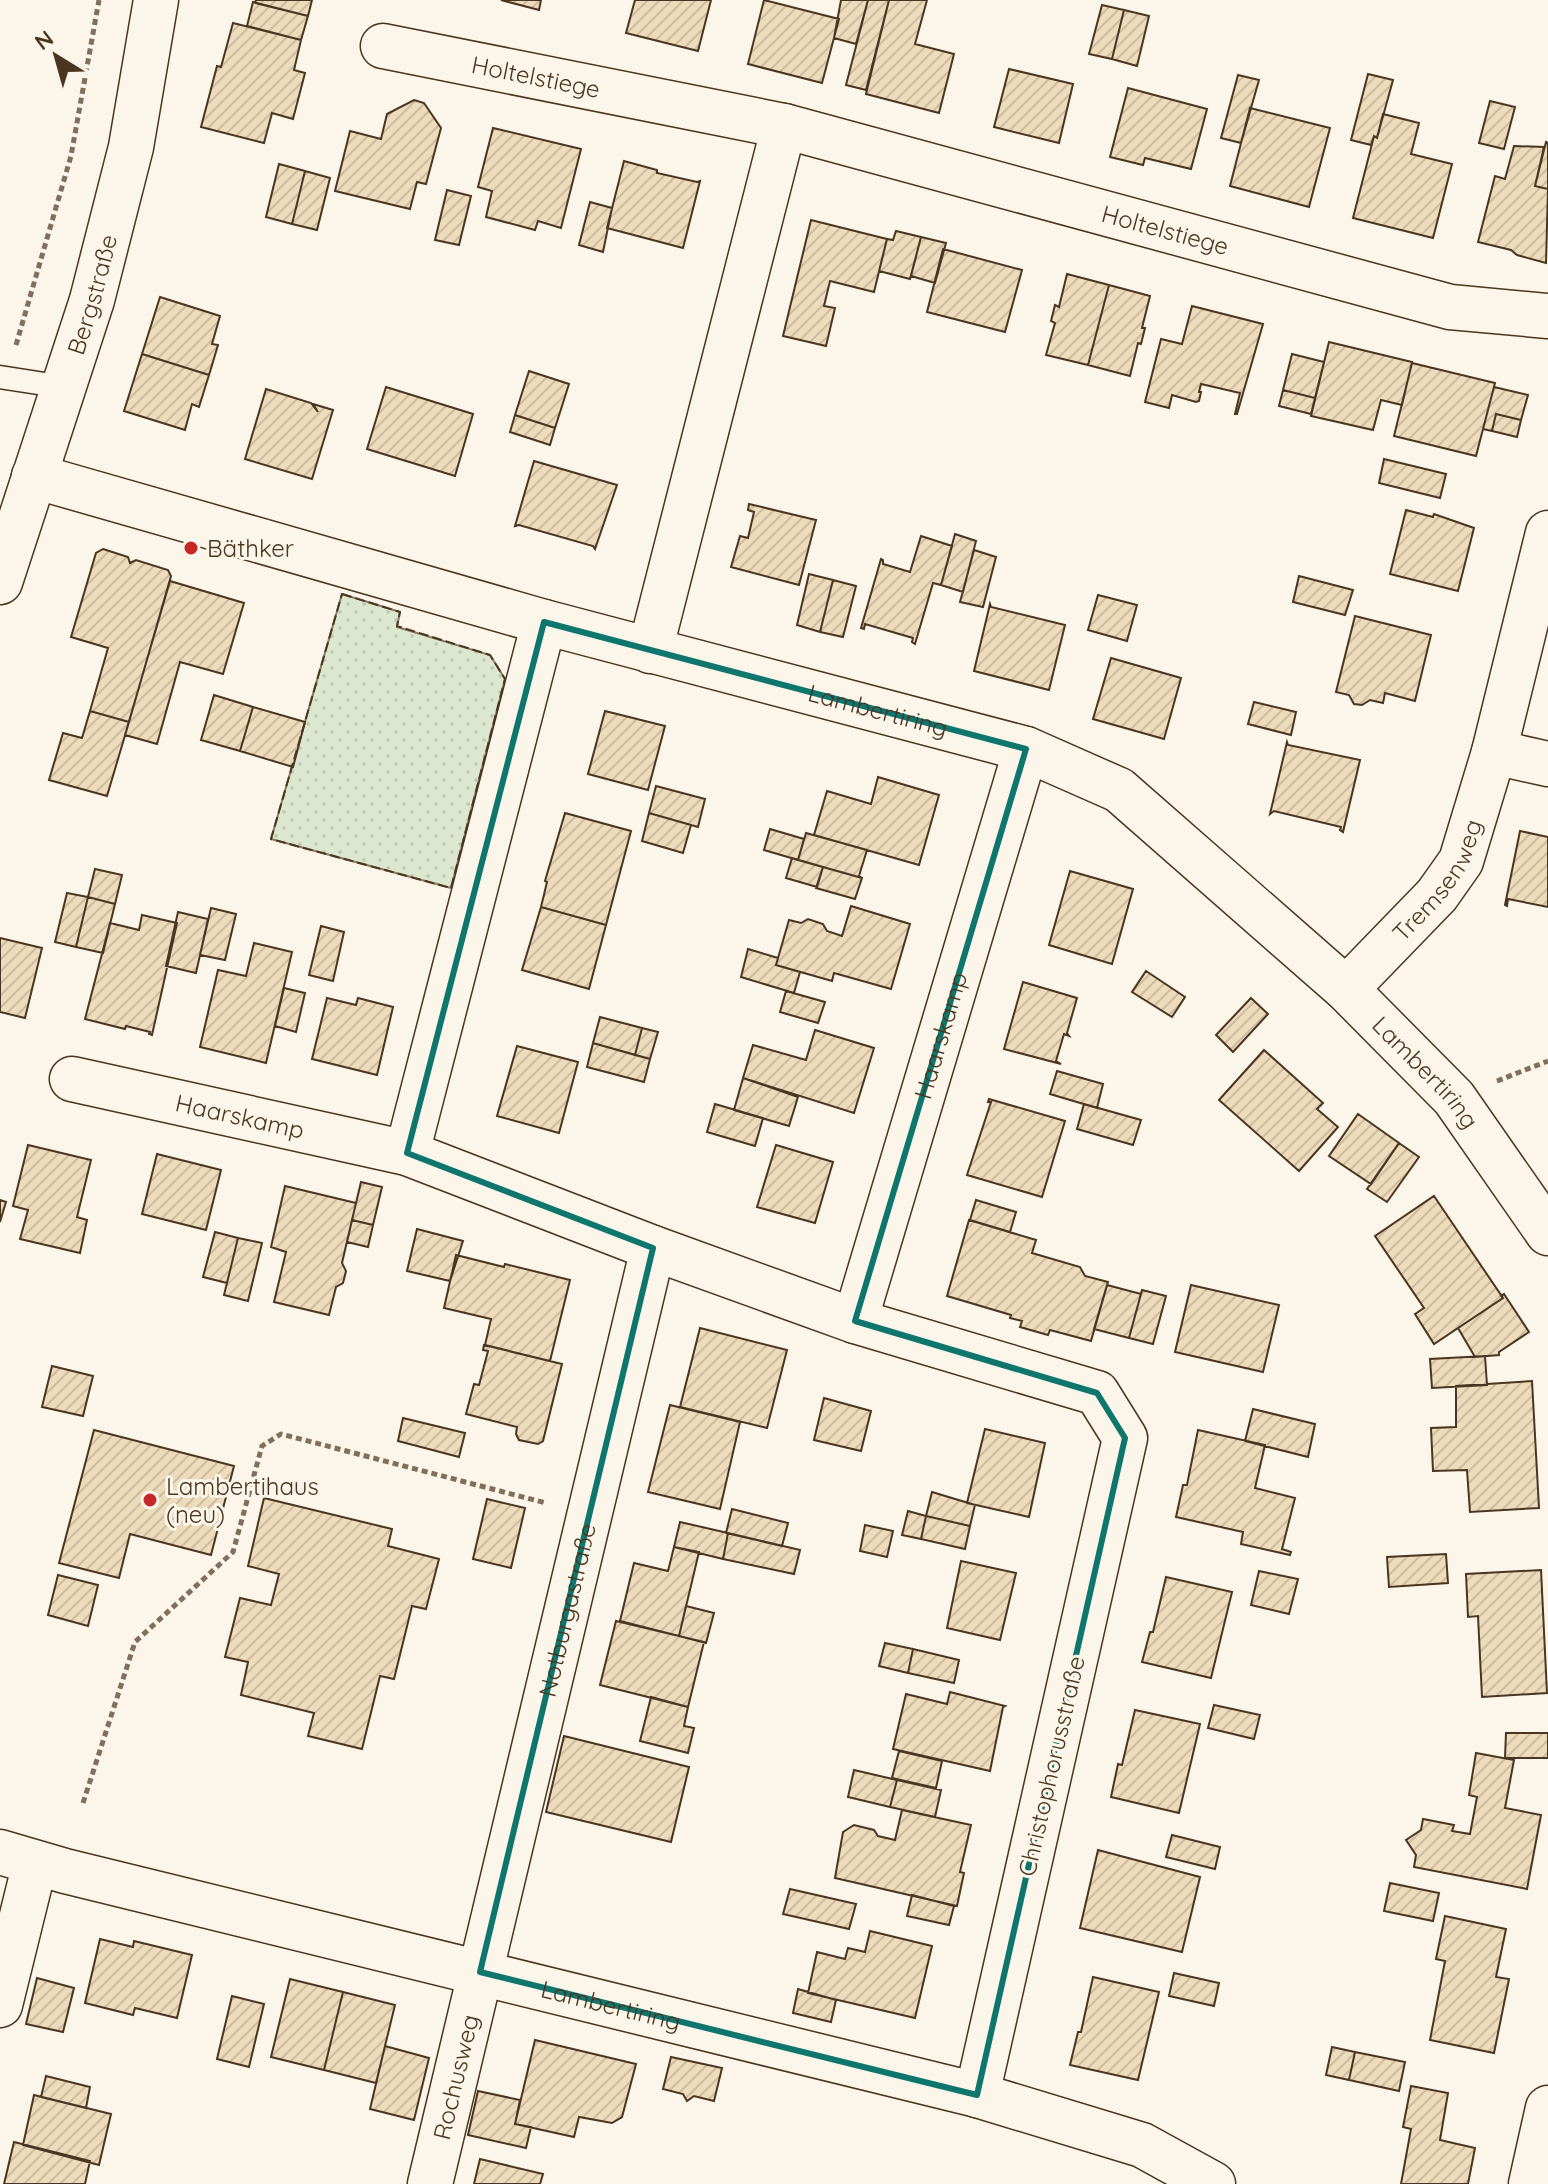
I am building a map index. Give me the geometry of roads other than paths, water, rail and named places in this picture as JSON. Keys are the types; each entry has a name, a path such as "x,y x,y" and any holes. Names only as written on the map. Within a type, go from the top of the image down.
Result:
{"street":[{"name":"Bergstraße","path":"0,582 92,300 131,147 156,0"},
{"name":"Holtelstiege","path":"383,46 784,126 1450,307 1548,316"},
{"path":"650,651 784,126"},
{"name":"Lambertiring","path":"34,476 544,622 1026,749 1119,790 1346,989 1454,1098 1548,1233"},
{"name":"Tremsenweg","path":"1346,989 1437,895 1461,861 1494,752 1548,533"},
{"path":"407,1153 544,622"},
{"name":"Haarskamp","path":"855,1321 1026,749"},
{"path":"1494,752 1548,764"},
{"name":"Haarskamp","path":"72,1079 407,1153 653,1248 855,1321 1097,1393 1125,1438"},
{"name":"Notburgastraße","path":"480,1972 653,1248"},
{"name":"Christophorusstraße","path":"977,2095 1125,1438"},
{"path":"0,2005 18,1857"},
{"name":"Lambertiring","path":"18,1857 977,2095 1142,2145 1213,2184"},
{"name":"Rochusweg","path":"430,2184 480,1972"},
{"path":"1531,2184 1548,2108"}],"lane":[{"path":"3,377 64,387"}],"place":[{"name":"Bäthker","path":"191,548"},
{"name":"Lambertihaus (neu)","path":"150,1500"}]}
